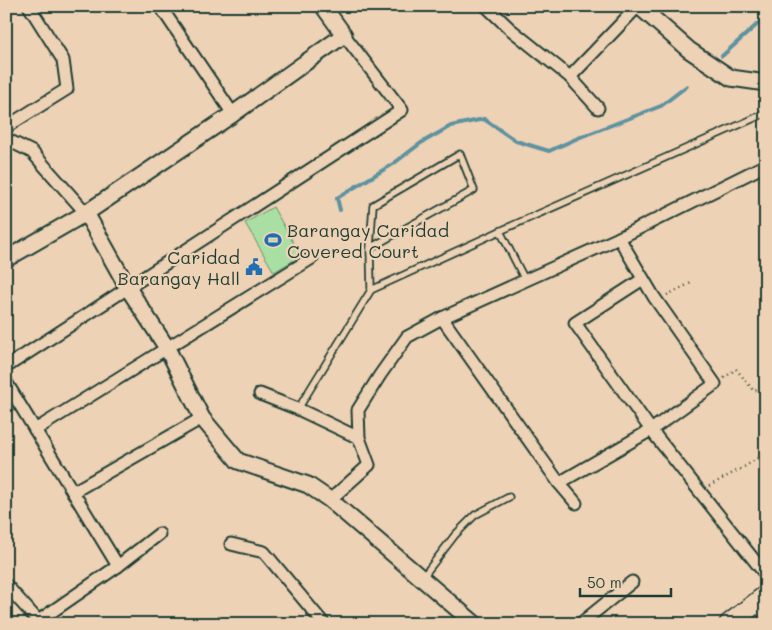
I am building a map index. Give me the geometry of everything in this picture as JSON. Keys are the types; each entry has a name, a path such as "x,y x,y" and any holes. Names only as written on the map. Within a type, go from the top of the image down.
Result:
{"main road":[{"path":"729,624 760,600"}],"street":[{"path":"6,127 67,89 63,60 29,6"},
{"path":"160,6 233,114"},
{"path":"6,366 402,110 323,6"},
{"path":"486,6 509,28 570,77 598,108"},
{"path":"570,77 638,6 689,50 731,78 766,83"},
{"path":"6,259 86,213 233,114 344,35"},
{"path":"6,140 32,152 86,213 128,288 166,348 202,418 238,461 308,485 330,500 475,624"},
{"path":"330,500 368,465 359,438 358,410 407,337 442,318 618,238 766,165"},
{"path":"560,483 651,430 714,384 657,301 618,238"},
{"path":"34,430 312,258"},
{"path":"644,279 575,323 651,430 766,575"},
{"path":"442,318 576,503"},
{"path":"6,382 118,566"},
{"path":"260,394 359,438"},
{"path":"73,492 202,418"},
{"path":"6,585 38,623 159,534"},
{"path":"231,544 264,552 324,624"},
{"path":"580,624 632,582"}],"lane":[{"path":"371,290 766,113"},
{"path":"298,410 371,290 370,248 373,205 460,154 474,190 370,248"},
{"path":"500,231 525,280"},
{"path":"422,578 455,535 475,515 508,497"},
{"path":"760,600 766,621"}],"path":[{"path":"657,301 693,282"},
{"path":"714,384 736,369 754,391 761,389 766,393"},
{"path":"700,491 766,453"}],"green space":[{"name":"Barangay Caridad Covered Court","path":"273,207 301,256 274,272 245,223"}],"waterway":[{"path":"722,56 766,15"},
{"path":"340,210 337,198 393,164 421,143 451,126 484,119 516,141 549,151 661,106 687,86"}],"place":[{"name":"Barangay Caridad Covered Court","path":"273,240"},
{"name":"Caridad Barangay Hall","path":"254,267"}]}
